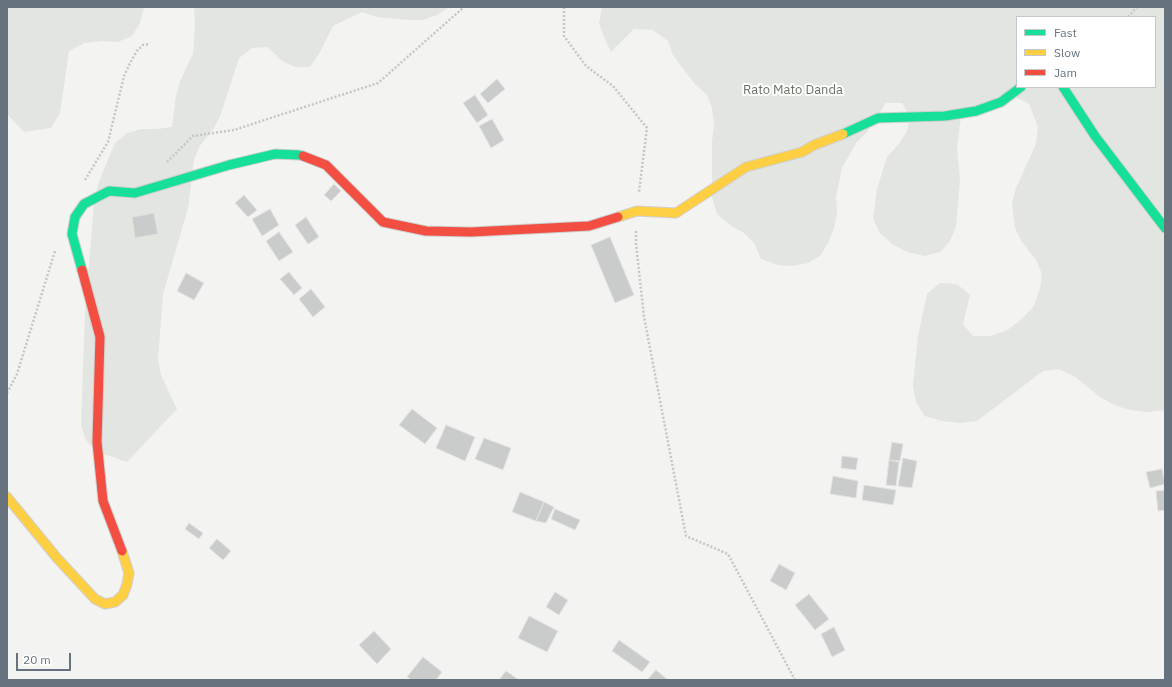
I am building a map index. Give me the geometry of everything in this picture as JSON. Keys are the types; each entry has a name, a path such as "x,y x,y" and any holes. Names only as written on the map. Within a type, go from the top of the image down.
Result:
{"street":[{"path":"7,497 57,558 95,599 105,604 115,602 124,596 129,573 120,542 103,501 98,442 100,337 72,234 75,218 84,204 109,191 135,193 229,165 275,154 299,154 326,165 383,222 426,231 471,232 588,226 637,211 676,213 746,167 802,152 814,145 853,130 878,118 945,116 976,111 1001,102 1019,88"},
{"path":"1064,88 1095,136 1165,228"}],"path":[{"path":"162,167 193,136 234,130 378,83 464,7"},
{"path":"564,7 564,36 586,66 613,86 647,128 637,211 636,244 644,317 686,536 728,554 795,680"},
{"path":"1129,16 1137,7"}],"green space":[{"path":"7,7 144,7 140,23 132,36 118,42 102,41 84,43 69,51 60,113 51,128 24,132 7,114"},
{"path":"194,7 449,7 437,15 423,20 377,17 362,12 333,26 319,54 310,67 295,67 282,61 268,47 252,48 239,58 221,114 214,128 199,147 194,160 188,208 163,294 158,360 161,375 177,409 127,462 96,451 86,440 81,426 85,313 94,204 98,184 115,143 127,133 142,129 172,127 176,96 180,81 193,54 195,23"},
{"name":"Rato Mato Danda","path":"602,7 1165,7 1165,410 1147,412 1130,410 1114,405 1100,397 1074,376 1059,369 1043,371 977,421 960,423 942,421 925,416 916,403 913,386 918,336 927,294 940,283 957,284 970,295 963,324 973,336 990,336 1006,331 1022,319 1034,306 1040,288 1042,274 1036,260 1022,242 1015,228 1012,203 1016,188 1036,144 1038,127 1029,104 1012,95 961,116 957,149 960,180 956,227 950,241 940,252 925,256 907,252 892,244 880,233 873,219 877,189 887,157 898,145 907,131 910,117 902,103 886,103 867,132 856,143 842,168 836,197 837,213 834,228 821,255 808,263 793,266 778,265 761,259 755,244 744,233 730,225 717,214 712,197 712,141 714,125 712,108 707,95 695,84 673,55 668,41 653,30 634,29 611,52 599,23"}],"building":[{"path":"497,79 505,89 488,103 480,94"},
{"path":"475,95 488,115 477,123 463,103"},
{"path":"492,119 504,140 491,148 479,126"},
{"path":"334,184 341,191 331,201 324,195"},
{"path":"244,195 257,210 248,217 235,203"},
{"path":"270,209 279,225 262,236 252,219"},
{"path":"154,213 158,234 135,238 132,217"},
{"path":"306,217 319,237 308,244 295,225"},
{"path":"279,232 293,252 279,261 266,241"},
{"path":"610,237 634,295 615,303 591,245"},
{"path":"289,272 302,288 294,295 280,279"},
{"path":"186,273 204,283 194,300 177,291"},
{"path":"311,289 325,307 313,317 299,299"},
{"path":"412,409 437,428 425,444 399,425"},
{"path":"446,425 475,437 465,461 436,448"},
{"path":"484,438 511,448 503,470 475,459"},
{"path":"892,442 903,444 900,461 889,460"},
{"path":"842,456 858,458 856,470 841,468"},
{"path":"903,458 917,461 912,488 898,486"},
{"path":"889,460 899,462 896,486 886,485"},
{"path":"1162,469 1165,484 1150,488 1146,472"},
{"path":"833,476 858,481 856,498 830,494"},
{"path":"864,485 896,490 893,505 862,500"},
{"path":"1165,490 1165,510 1158,511 1156,491"},
{"path":"520,492 544,502 536,521 512,512"},
{"path":"544,502 554,507 546,523 536,521"},
{"path":"555,509 580,520 575,530 551,519"},
{"path":"189,523 203,533 199,539 185,529"},
{"path":"217,539 231,551 223,560 209,548"},
{"path":"779,564 795,573 786,590 770,581"},
{"path":"555,592 568,600 559,615 546,607"},
{"path":"809,594 829,619 815,630 795,605"},
{"path":"529,616 558,631 547,652 518,638"},
{"path":"834,627 845,650 832,657 821,634"},
{"path":"374,631 391,649 377,664 359,645"},
{"path":"619,640 650,662 642,672 612,651"},
{"path":"423,657 442,672 436,680 412,680 407,677"},
{"path":"656,670 668,680 647,680"},
{"path":"506,671 519,680 499,680"}],"traffic: fast":[{"path":"843,134 878,118 945,116 976,111 1001,102 1020,88"},
{"path":"1064,88 1095,136 1165,228"},
{"path":"82,270 72,234 75,217 84,204 109,191 135,193 229,165 275,154 303,156"}],"traffic: slow":[{"path":"618,217 637,211 676,213 746,167 802,152 814,145 843,134"},
{"path":"7,497 57,558 95,599 105,604 115,602 123,595 127,584 129,573 122,551"}],"traffic: jam":[{"path":"303,156 326,165 383,222 426,231 471,232 589,226 618,217"},
{"path":"82,270 100,337 97,442 103,501 122,551"}]}
